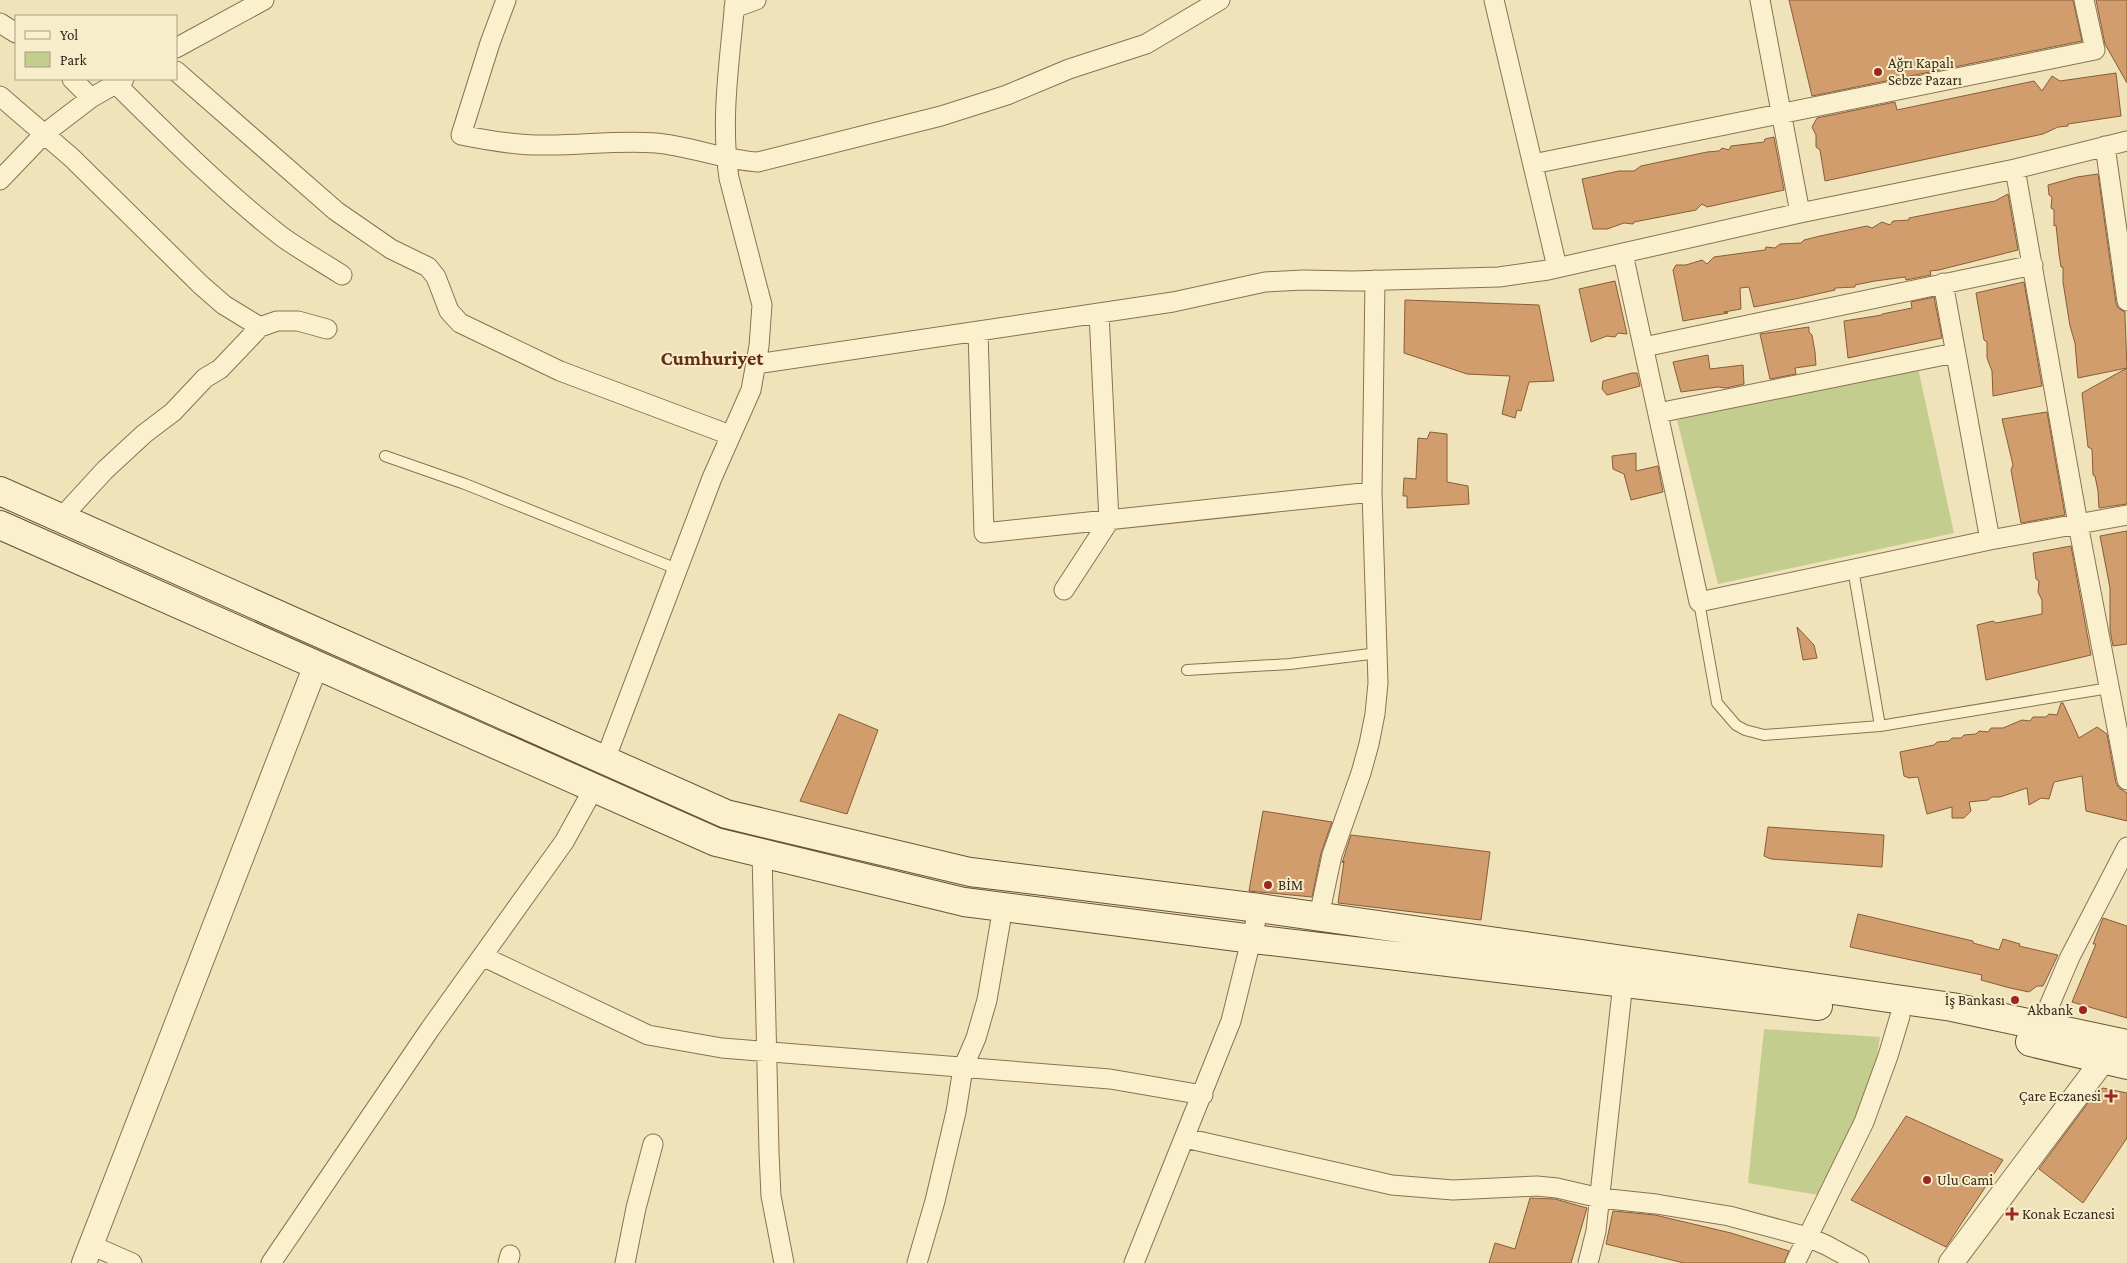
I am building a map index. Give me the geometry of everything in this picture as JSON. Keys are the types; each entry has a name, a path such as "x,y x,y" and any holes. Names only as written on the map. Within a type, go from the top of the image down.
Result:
{"main road":[{"path":"0,491 726,814 970,872 1318,916 1624,971 1900,1016 1948,1022 2115,1062"},
{"path":"0,525 716,842 964,902 1253,939 1624,971 1952,1007 2127,1044"}],"street":[{"path":"178,47 264,0"},
{"path":"506,0 461,135 490,141 548,145 616,142 656,143 702,150 726,157 758,162 941,116 1007,95 1069,69 1146,44 1220,0"},
{"path":"606,760 730,435 751,390 759,346 762,305 729,178 724,120 735,4 756,0"},
{"path":"1494,0 1557,267"},
{"path":"1760,0 1800,213"},
{"path":"1533,164 2095,50 2084,0"},
{"path":"0,23 15,32"},
{"path":"178,73 336,211 391,249 428,267 436,277 449,311 460,323 560,371 730,435"},
{"path":"73,80 91,98"},
{"path":"0,180 44,134 91,98 120,81 198,164 251,211 282,236 342,275"},
{"path":"0,96 72,158 201,285 224,305 260,327"},
{"path":"756,364 1173,302 1265,282 1499,277 1623,254 1800,213 2015,169 2127,142"},
{"path":"2106,146 2127,301"},
{"path":"2015,169 2078,524 2127,780"},
{"path":"1623,254 1700,602 1990,540 2127,515"},
{"path":"1644,347 2033,265"},
{"path":"1318,916 1332,855 1361,773 1375,714 1378,653 1372,492 1375,280"},
{"path":"1943,283 1990,540"},
{"path":"1064,590 1109,521 1099,313"},
{"path":"61,518 105,470 144,434 172,412 205,378 220,369 260,327 277,321 298,321 327,329"},
{"path":"978,331 984,533 1372,492"},
{"path":"1658,413 1955,354"},
{"path":"132,1263 87,1254 316,666"},
{"path":"271,1263 430,1029 564,842 594,788"},
{"path":"2041,1025 2070,957 2127,847"},
{"path":"762,853 765,1051 772,1196 784,1263"},
{"path":"917,1263 935,1201 956,1112 963,1068 976,1038 987,1000 1003,906"},
{"path":"1134,1263 1203,1095 1231,1021 1253,939 1259,908"},
{"path":"482,956 648,1035 722,1048 1110,1079 1203,1095"},
{"path":"1588,1263 1596,1231 1624,971"},
{"path":"1795,1263 1853,1149 1888,1056 1900,1016"},
{"path":"1951,1263 2115,1062"},
{"path":"1185,1138 1369,1181 1400,1186 1453,1190 1537,1186 1600,1198 1656,1204 1729,1216 1807,1237 1826,1244 1859,1263"},
{"path":"625,1263 636,1208 653,1144"}],"lane":[{"path":"386,456 465,484 678,570"},
{"path":"1853,569 1880,726"},
{"path":"1700,602 1717,703 1736,724 1754,733 1774,736 1880,726 2109,688"},
{"path":"1187,670 1290,664 1378,653"}],"green space":[{"path":"1918,368 1954,533 1718,584 1677,420"},
{"path":"1764,1029 1880,1037 1869,1106 1818,1195 1748,1183"}],"building":[{"name":"Ağrı Kapalı Sebze Pazarı","path":"1789,0 2073,0 2082,41 1812,96"},
{"path":"2096,0 2127,0 2127,83 2105,44"},
{"path":"2116,73 2121,116 2068,124 2068,126 2058,127 2043,134 1825,181 1820,150 1816,147 1816,135 1812,127 1817,118 1895,102 1897,110 2034,81 2042,91 2052,76 2060,81"},
{"path":"1774,137 1784,190 1707,207 1702,204 1696,210 1634,222 1633,224 1624,223 1607,229 1593,229 1582,179 1619,171 1634,171 1641,166 1719,151 1722,148 1729,150 1731,146 1764,142 1765,139"},
{"path":"2098,174 2116,303 2118,308 2125,312 2127,368 2078,378 2075,343 2070,326 2063,282 2063,267 2061,267 2056,225 2054,226 2054,210 2051,208 2052,197 2049,195 2048,185 2077,177"},
{"path":"2008,194 2018,250 1930,271 1931,275 1906,280 1905,277 1875,281 1855,285 1855,287 1835,288 1835,290 1754,307 1749,287 1740,288 1741,309 1683,321 1673,270 1676,265 1686,265 1702,260 1707,264 1714,257 1765,250 1766,247 1775,248 1780,244 1801,243 1804,240 1867,226 1872,228 1882,222 1890,225 1893,221 1909,220 1909,218 1995,201"},
{"path":"1615,281 1627,334 1618,333 1615,337 1607,336 1591,342 1579,289"},
{"path":"2024,282 2042,386 1993,396 1992,371 1987,358 1987,342 1984,340 1976,293"},
{"path":"1934,297 1942,338 1848,358 1844,321 1912,308 1911,302"},
{"path":"1405,300 1539,305 1554,381 1529,382 1521,411 1517,410 1515,418 1502,414 1510,376 1467,374 1404,353"},
{"path":"1809,327 1809,332 1812,335 1816,365 1795,368 1796,374 1770,379 1760,334"},
{"path":"1708,355 1710,369 1743,365 1744,384 1726,388 1718,387 1681,392 1673,362"},
{"path":"2127,368 2127,504 2099,508 2098,491 2095,476 2093,475 2092,449 2088,447 2082,393"},
{"path":"1637,373 1640,386 1607,395 1602,389 1603,381"},
{"path":"2047,412 2065,515 2021,523 2011,470 2013,465 2002,419"},
{"path":"1430,432 1447,434 1447,482 1468,486 1469,504 1407,508 1407,496 1403,496 1404,478 1416,479 1418,438 1427,439"},
{"path":"1636,453 1636,471 1658,466 1663,492 1631,500 1624,474 1613,469 1612,456"},
{"path":"2127,531 2127,644 2113,646 2110,630 2110,588 2100,536"},
{"path":"2071,546 2091,655 1986,680 1977,625 2042,614 2042,600 2038,592 2039,581 2036,579 2033,553"},
{"path":"1797,627 1814,645 1817,658 1803,660"},
{"path":"2061,703 2063,703 2079,738 2097,727 2107,734 2116,783 2119,788 2127,793 2127,821 2086,811 2082,776 2054,782 2049,799 2041,798 2029,805 2027,788 2000,797 1992,797 1988,800 1969,802 1971,811 1964,818 1952,818 1952,807 1927,814 1918,777 1909,778 1904,776 1900,752 1934,745 1937,742 1949,741 1952,738 1961,738 1964,735 1976,734 1979,731 1988,732 1991,728 2003,728 2022,720 2030,721 2033,717 2046,717 2049,714 2057,715"},
{"path":"839,714 878,730 847,814 800,801"},
{"path":"1263,811 1332,822 1321,853 1312,897 1249,891"},
{"path":"1768,827 1884,835 1882,867 1771,859 1764,856"},
{"path":"1351,835 1490,852 1481,920 1338,903 1344,861 1342,863"},
{"path":"1858,914 1973,941 1973,943 1999,950 2003,939 2020,944 2019,946 2058,955 2043,986 2037,986 2029,992 1981,980 1982,975 1850,947"},
{"path":"2103,918 2127,926 2127,1018 2072,1002 2096,944 2093,944"},
{"path":"2103,1088 2127,1093 2127,1138 2083,1203 2039,1169 2096,1092"},
{"name":"Ulu Cami","path":"1906,1116 2003,1160 1946,1247 1851,1200"},
{"path":"1530,1198 1555,1199 1587,1208 1571,1263 1489,1263 1495,1243 1515,1249"},
{"path":"1613,1211 1655,1215 1731,1233 1789,1251 1784,1263 1684,1263 1606,1244"}],"place":[{"name":"Ağrı Kapalı Sebze Pazarı","path":"1878,72"},
{"name":"BİM","path":"1268,885"},
{"name":"İş Bankası","path":"2015,1000"},
{"name":"Akbank","path":"2083,1010"},
{"name":"Çare Eczanesi","path":"2111,1096"},
{"name":"Ulu Cami","path":"1927,1180"},
{"name":"Konak Eczanesi","path":"2012,1214"}],"district":[{"name":"Cumhuriyet","path":"712,358"}]}
